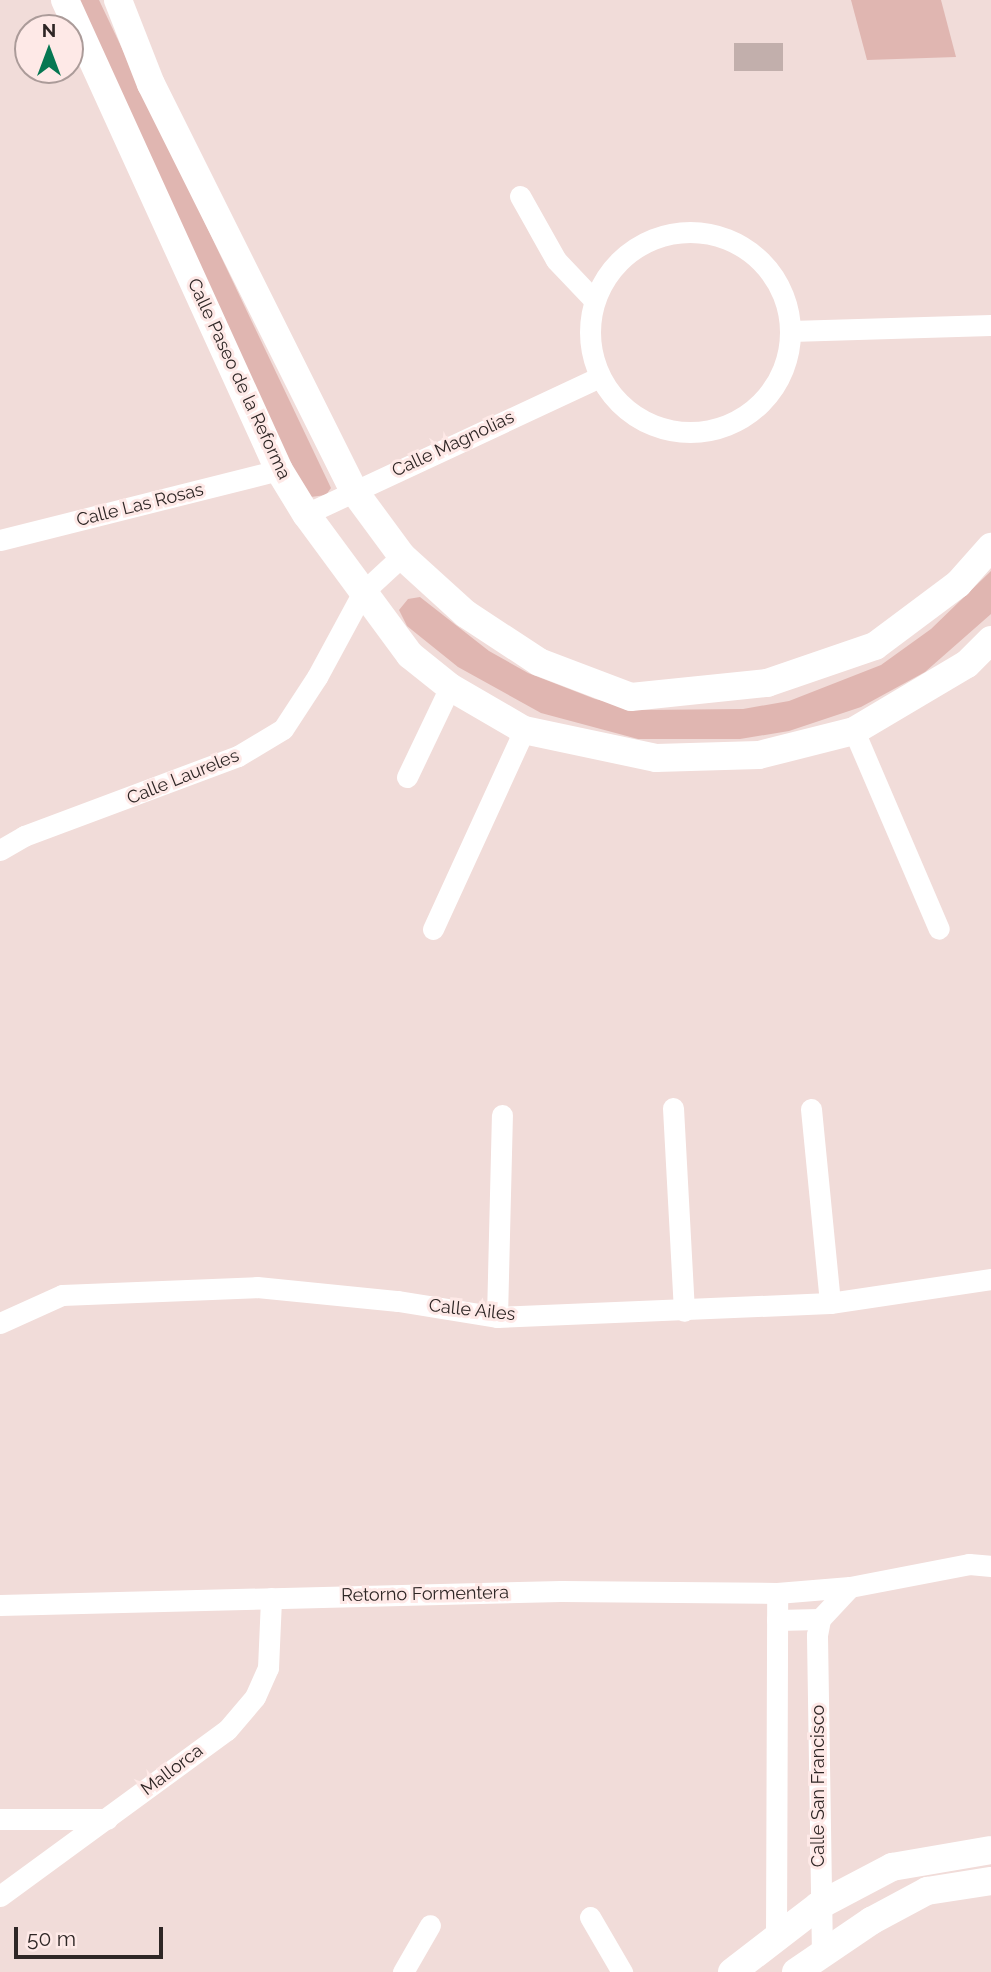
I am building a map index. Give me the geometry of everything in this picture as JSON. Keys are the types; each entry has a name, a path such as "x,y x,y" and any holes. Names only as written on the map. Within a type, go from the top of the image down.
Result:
{"main road":[{"name":"Calle Paseo de la Reforma","path":"65,0 279,470 306,514 410,654 450,687 524,730 656,758 759,755 855,730 967,664 991,640"},
{"path":"118,0 151,84 354,491 402,556 466,614 539,662 631,696 767,683 875,646 958,584 991,547"},
{"path":"740,1970 818,1906 892,1867 991,1850"},
{"path":"806,1966 927,1891 991,1881"}],"street":[{"path":"520,196 556,260 594,300"},
{"path":"696,232 726,239 752,253 773,275 786,302 791,331 787,360 774,387 754,410 719,427 669,430 641,419 618,401 600,377 591,349 594,300 616,265 639,246 667,235 696,232"},
{"path":"791,331 991,325"},
{"name":"Calle Magnolias","path":"306,514 600,377"},
{"name":"Calle Las Rosas","path":"0,540 279,470"},
{"name":"Calle Laureles","path":"0,850 23,836 238,756 283,729 317,677 363,592 402,556"},
{"path":"407,777 450,687"},
{"path":"433,929 524,730"},
{"path":"855,730 939,929"},
{"path":"673,1108 684,1311"},
{"path":"811,1109 830,1303"},
{"path":"497,1317 502,1115"},
{"name":"Calle Ailes","path":"0,1323 62,1295 257,1287 398,1301 497,1317 830,1303 991,1279"},
{"name":"Retorno Formentera","path":"0,1605 561,1591 777,1592 850,1587 969,1564 991,1566"},
{"path":"777,1620 820,1619 850,1587"},
{"path":"776,1939 777,1592"},
{"name":"Mallorca","path":"0,1896 228,1730 254,1697 268,1668 271,1598"},
{"name":"Calle San Francisco","path":"806,1966 818,1906 820,1619"},
{"path":"0,1819 107,1819"},
{"path":"590,1917 622,1972"},
{"path":"403,1972 430,1925"}],"shaded area":[{"path":"69,0 99,0 331,488 326,495 303,498 84,32 84,14 76,14"},
{"path":"851,0 941,0 956,57 867,60"},
{"path":"991,571 991,614 925,672 861,707 789,731 740,739 638,739 541,713 458,667 407,626 399,610 408,599 420,597 489,651 528,673 595,699 642,710 743,709 789,701 881,665 931,629"}],"building":[{"path":"734,43 783,43 783,71 734,71"}]}
